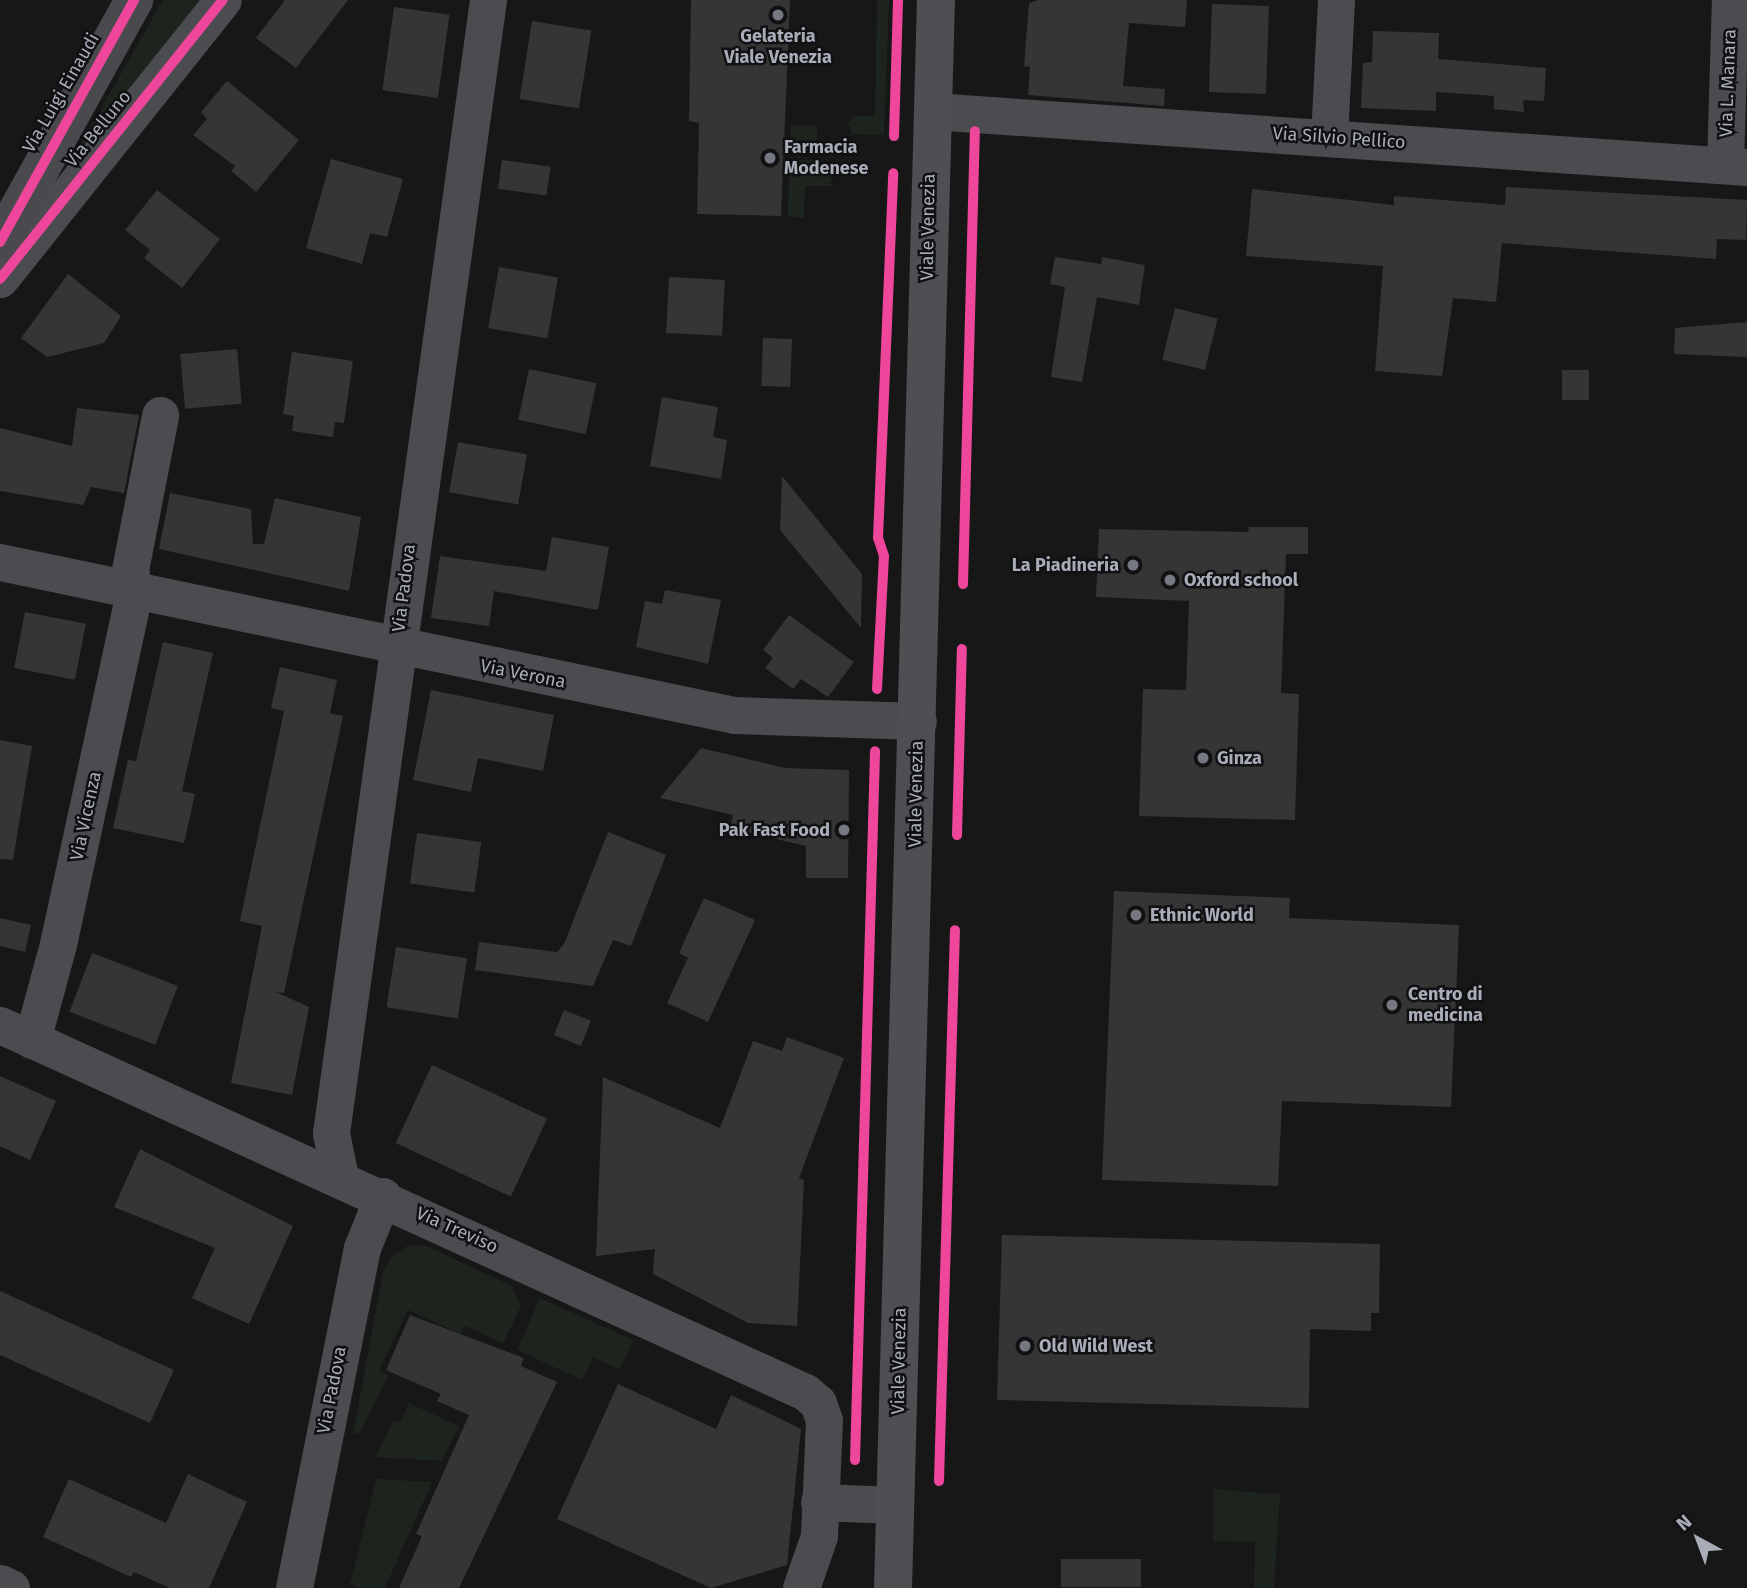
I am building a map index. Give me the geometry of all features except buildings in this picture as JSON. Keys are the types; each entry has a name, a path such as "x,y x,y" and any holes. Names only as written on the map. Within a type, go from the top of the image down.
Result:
{"main road":[{"name":"Viale Venezia","path":"893,1588 936,0"}],"street":[{"name":"Via Luigi Einaudi","path":"0,242 134,0"},
{"name":"Via Belluno","path":"0,279 223,0"},
{"name":"Via Padova","path":"340,1177 331,1133 488,0"},
{"path":"1329,138 1336,0"},
{"name":"Via L. Manara","path":"1730,0 1736,166"},
{"name":"Via Silvio Pellico","path":"932,111 1736,166"},
{"path":"134,592 130,570 160,415"},
{"name":"Via Verona","path":"0,562 397,649 734,715 918,720"},
{"name":"Via Vicenza","path":"16,1033 58,944 134,592"},
{"name":"Via Treviso","path":"16,1033 383,1196 805,1392 818,1403 824,1420 819,1536 801,1588"},
{"name":"Via Padova","path":"294,1588 360,1258 383,1196"},
{"path":"819,1502 895,1505"},
{"path":"0,1583 12,1588"}],"shaded area":[{"path":"163,0 210,0 57,185 102,107"},
{"path":"877,0 889,0 884,135 852,134 848,124 854,116 875,116"},
{"path":"791,125 817,125 817,150 791,150"},
{"path":"789,160 817,160 832,176 831,186 805,186 804,218 788,216"},
{"path":"409,1245 424,1245 512,1286 521,1306 503,1343 465,1326 461,1334 408,1310 379,1370 388,1376 360,1432 353,1434 383,1272 390,1258"},
{"path":"540,1298 633,1340 620,1369 593,1357 582,1380 517,1350"},
{"path":"409,1403 459,1426 442,1461 376,1457 393,1420 400,1422"},
{"path":"376,1479 432,1482 385,1588 359,1588 350,1584"},
{"path":"1214,1489 1280,1494 1274,1588 1254,1588 1255,1542 1213,1541"}],"cycle path":[{"path":"0,242 134,0"},
{"path":"0,279 223,0"},
{"path":"894,136 898,0"},
{"path":"963,584 975,131"},
{"path":"877,689 884,556 878,538 893,173"},
{"path":"957,835 962,649"},
{"path":"855,1460 875,751"},
{"path":"939,1481 955,930"}],"place":[{"name":"Gelateria Viale Venezia","path":"778,15"},
{"name":"Farmacia Modenese","path":"770,158"},
{"name":"La Piadineria","path":"1133,565"},
{"name":"Oxford school","path":"1170,580"},
{"name":"Ginza","path":"1203,758"},
{"name":"Pak Fast Food","path":"844,830"},
{"name":"Ethnic World","path":"1136,915"},
{"name":"Centro di medicina","path":"1392,1005"},
{"name":"Old Wild West","path":"1025,1346"}]}
